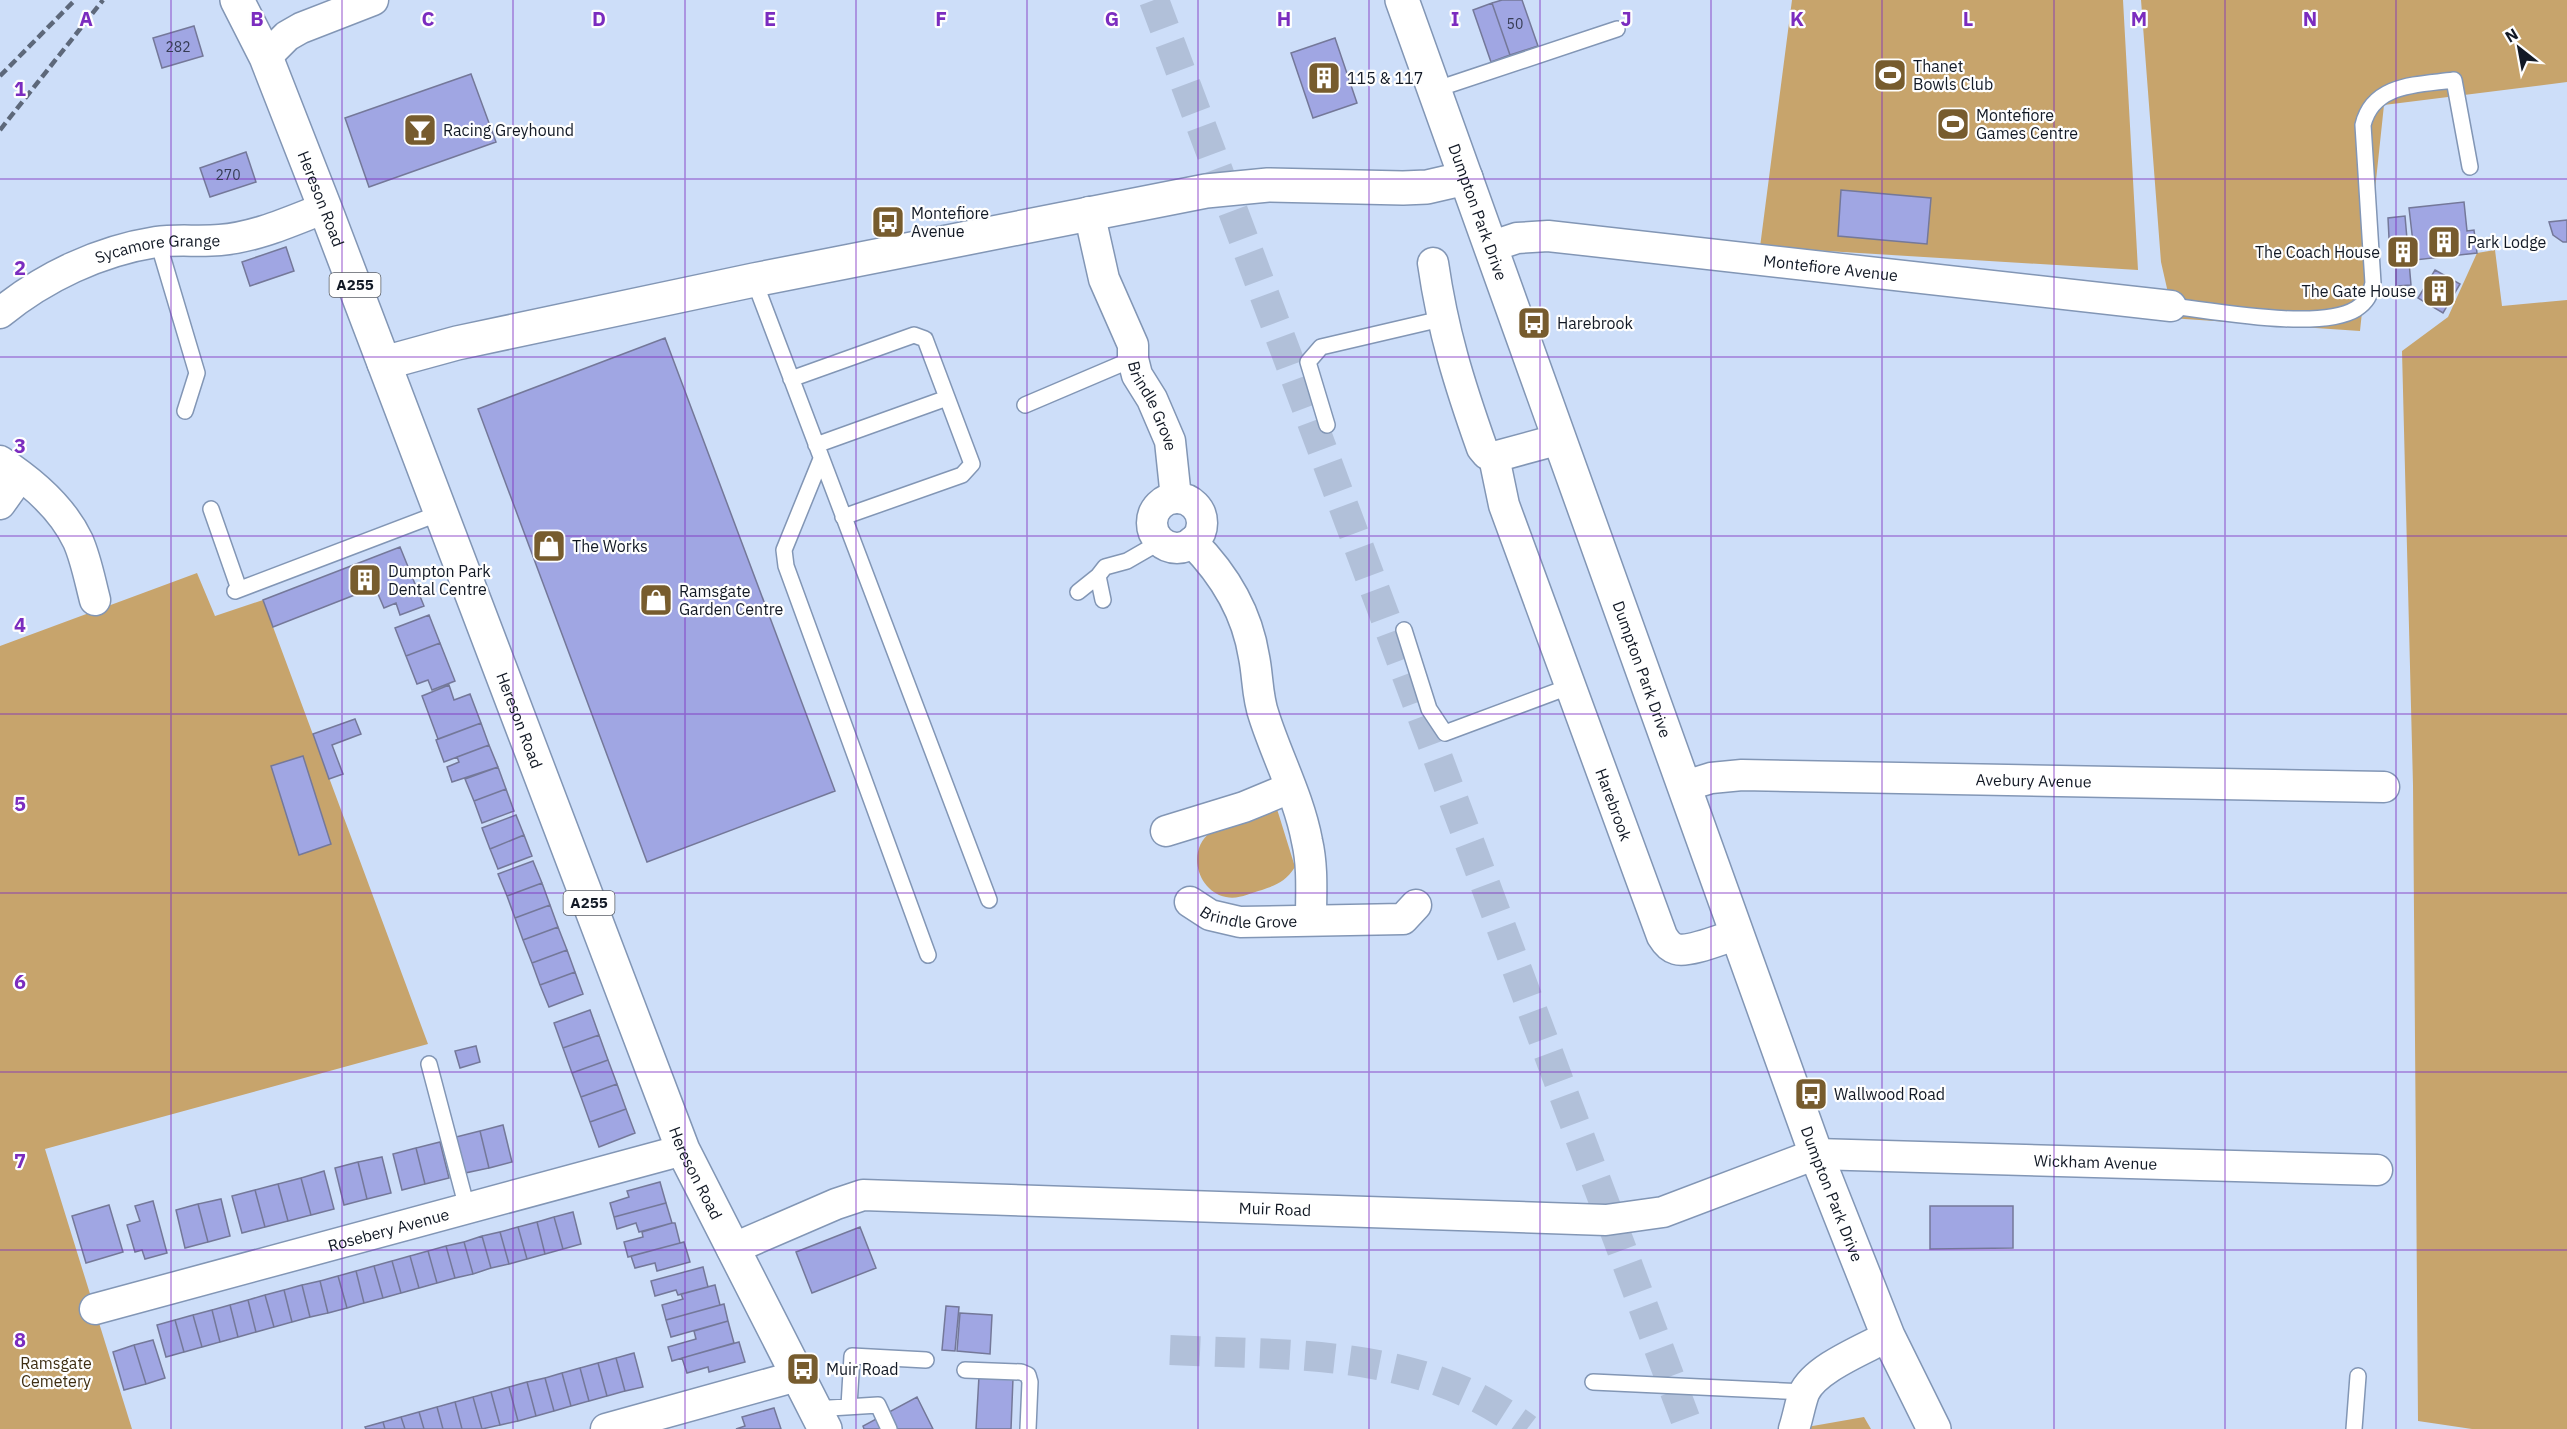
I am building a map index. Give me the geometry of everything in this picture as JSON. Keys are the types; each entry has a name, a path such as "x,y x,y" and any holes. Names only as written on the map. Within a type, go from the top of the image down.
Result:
{"street":[{"name":"Hereson Road","path":"237,0 266,57 325,208 683,1150 819,1419"},
{"path":"266,57 287,36 301,28 373,0"},
{"name":"Dumpton Park Drive","path":"1402,0 1816,1154 1888,1336 1934,1429"},
{"path":"384,363 457,344 754,280 1089,212 1236,188 1288,185 1426,187 1466,178"},
{"name":"Sycamore Grange","path":"0,313 17,299 70,269 111,252 158,242 221,240 272,229 325,208"},
{"name":"Brindle Grove","path":"1089,212 1104,279 1133,345 1133,359 1137,375 1152,399 1170,441 1176,498"},
{"name":"Montefiore Avenue","path":"1490,247 1517,238 1548,236 2171,306"},
{"name":"Harebrook","path":"1432,263 1441,319 1454,370 1482,448 1494,457 1504,505 1662,936 1668,945 1676,950 1688,949 1738,934"},
{"path":"1494,457 1560,439"},
{"path":"0,504 10,469 50,499 79,543 95,600"},
{"path":"1176,498 1191,502 1200,514 1201,530 1192,542 1176,548 1160,542 1152,527 1152,519 1160,504 1176,498"},
{"name":"Brindle Grove","path":"1192,542 1214,563 1233,593 1245,620 1254,654 1263,713 1307,841 1312,883 1311,919"},
{"name":"Avebury Avenue","path":"1685,786 1711,778 1742,775 2384,787"},
{"path":"1166,831 1244,807 1290,788"},
{"name":"Brindle Grove","path":"1190,902 1210,915 1240,922 1403,919 1416,905"},
{"name":"Rosebery Avenue","path":"95,1309 683,1150"},
{"name":"Wickham Avenue","path":"1816,1154 2377,1170"},
{"name":"Muir Road","path":"732,1249 836,1204 863,1195 1606,1220 1663,1212 1816,1154"},
{"path":"1794,1429 1805,1392 1811,1382 1829,1368 1888,1336"},
{"path":"606,1429 797,1376"}],"lane":[{"path":"1434,90 1617,30"},
{"path":"2171,306 2313,320 2340,316 2356,309 2369,298 2373,283 2363,125 2366,112 2373,101 2383,94 2404,87 2454,80 2470,167"},
{"path":"158,242 197,373 185,411"},
{"path":"754,280 989,900"},
{"path":"1327,425 1308,362 1321,347 1441,319"},
{"path":"791,379 914,335 925,339 972,464 962,475 843,517"},
{"path":"1025,405 1133,359"},
{"path":"928,954 786,566 784,550 818,452 947,398"},
{"path":"211,509 237,590 440,513"},
{"path":"1078,592 1098,576 1105,567 1127,561 1160,542"},
{"path":"1098,576 1103,600"},
{"path":"1404,630 1430,709 1445,733 1571,686"},
{"path":"429,1064 467,1208"},
{"path":"849,1406 852,1356 926,1360"},
{"path":"964,1370 1021,1372 1028,1375 1030,1382 1028,1429"},
{"path":"2354,1429 2358,1376"},
{"path":"1593,1382 1805,1392"},
{"path":"819,1419 849,1406 878,1405 889,1429"}],"green space":[{"name":"Montefiore Games Centre","path":"1792,0 2123,0 2138,270 1760,247"},
{"path":"2141,0 2567,0 2567,82 2384,105 2360,331 2170,318 2171,306 2161,262"},
{"path":"2495,250 2502,306 2567,300 2567,1429 2472,1429 2418,1421 2413,785 2402,351 2448,317 2477,253"},
{"name":"Ramsgate Cemetery","path":"197,573 215,616 263,600 428,1044 45,1149 132,1429 0,1429 0,646"},
{"path":"1277,809 1295,867 1288,876 1272,886 1235,898 1216,893 1208,887 1198,869 1197,859 1203,840 1217,828"},
{"path":"1864,1417 1871,1429 1807,1429 1807,1427"}],"building":[{"path":"1502,0 1522,0 1538,46 1510,55 1492,3"},
{"path":"1492,3 1510,55 1491,62 1473,10"},
{"path":"194,26 203,56 162,68 153,38"},
{"name":"115 & 117","path":"1335,38 1357,103 1313,118 1291,53"},
{"name":"Racing Greyhound","path":"471,74 496,142 369,187 345,118"},
{"path":"246,152 256,182 210,197 200,168"},
{"path":"1841,190 1931,198 1927,244 1838,236"},
{"name":"Park Lodge","path":"2464,202 2467,231 2474,230 2477,253 2415,260 2409,208"},
{"name":"The Coach House","path":"2405,216 2411,285 2396,286 2396,238 2389,238 2388,218"},
{"path":"2567,220 2567,242 2563,242 2553,235 2549,222"},
{"path":"286,247 294,271 250,286 242,262"},
{"name":"The Gate House","path":"2435,270 2460,284 2443,313 2418,298"},
{"name":"Ramsgate Garden Centre","path":"665,338 835,791 647,862 478,409"},
{"name":"Dumpton Park Dental Centre","path":"400,547 424,606 400,615 396,603 384,608 375,587 273,627 263,600"},
{"path":"429,615 440,643 406,656 395,628"},
{"path":"440,643 455,681 432,690 428,680 417,684 406,656"},
{"path":"449,685 454,700 470,694 481,723 438,739 422,696"},
{"path":"355,719 361,734 332,745 343,774 329,779 313,734"},
{"path":"481,723 489,745 444,762 436,740"},
{"path":"489,745 498,767 452,782 447,767 459,762 457,757"},
{"path":"303,756 331,844 299,855 271,766"},
{"path":"498,767 506,789 474,801 465,779"},
{"path":"506,789 514,811 482,823 474,801"},
{"path":"516,815 524,835 490,849 482,828"},
{"path":"524,835 532,856 498,869 490,849"},
{"path":"533,861 542,883 507,896 498,874"},
{"path":"542,883 550,905 515,918 507,896"},
{"path":"550,905 558,927 523,940 515,918"},
{"path":"558,927 567,950 532,963 523,940"},
{"path":"567,950 575,972 540,985 532,963"},
{"path":"575,972 583,994 549,1007 540,985"},
{"path":"590,1010 599,1035 563,1048 554,1023"},
{"path":"599,1035 608,1060 572,1073 563,1048"},
{"path":"476,1046 480,1062 460,1068 455,1051"},
{"path":"608,1060 617,1084 581,1097 572,1073"},
{"path":"617,1084 626,1109 590,1122 581,1097"},
{"path":"626,1109 635,1133 599,1147 590,1122"},
{"path":"503,1125 512,1162 489,1168 480,1131"},
{"path":"480,1131 489,1168 465,1173 456,1137"},
{"path":"440,1142 449,1178 425,1184 416,1148"},
{"path":"416,1148 425,1184 402,1190 393,1154"},
{"path":"382,1157 391,1193 367,1199 358,1162"},
{"path":"358,1162 367,1199 344,1205 335,1168"},
{"path":"324,1171 334,1209 311,1215 301,1178"},
{"path":"301,1178 311,1215 288,1221 278,1184"},
{"path":"660,1182 666,1203 614,1217 610,1203 629,1197 627,1191"},
{"path":"278,1184 288,1221 265,1227 255,1190"},
{"path":"255,1190 265,1227 242,1233 232,1196"},
{"path":"221,1199 230,1236 208,1242 198,1204"},
{"path":"153,1201 167,1253 145,1259 142,1250 135,1252 127,1225 140,1221 135,1206"},
{"path":"666,1203 672,1223 639,1232 636,1223 617,1229 614,1217"},
{"path":"198,1204 208,1242 185,1248 176,1210"},
{"path":"109,1205 123,1252 86,1263 72,1216"},
{"path":"1930,1206 2013,1206 2013,1248 1930,1249"},
{"path":"573,1212 581,1244 563,1249 554,1217"},
{"path":"554,1217 563,1249 545,1254 537,1222"},
{"path":"537,1222 545,1254 527,1259 518,1227"},
{"path":"675,1223 680,1243 628,1257 624,1242 643,1237 642,1232"},
{"path":"518,1227 527,1259 509,1264 500,1232"},
{"path":"860,1227 876,1268 812,1293 796,1252"},
{"path":"500,1232 509,1264 491,1268 482,1236"},
{"path":"482,1236 491,1268 473,1274 464,1242"},
{"path":"464,1242 473,1274 455,1278 446,1246"},
{"path":"684,1242 690,1262 657,1271 655,1263 635,1268 631,1256"},
{"path":"446,1246 455,1278 437,1283 428,1251"},
{"path":"428,1251 437,1283 419,1288 410,1256"},
{"path":"410,1256 419,1288 401,1293 392,1261"},
{"path":"392,1261 401,1293 383,1298 374,1266"},
{"path":"374,1266 383,1298 364,1303 356,1271"},
{"path":"703,1267 708,1287 678,1295 676,1290 655,1296 651,1281"},
{"path":"356,1271 364,1303 347,1308 338,1276"},
{"path":"338,1276 347,1308 328,1313 320,1281"},
{"path":"320,1281 328,1313 310,1317 302,1285"},
{"path":"302,1285 310,1317 292,1322 284,1290"},
{"path":"715,1285 720,1305 666,1320 662,1305 683,1299 681,1294"},
{"path":"284,1290 292,1322 274,1327 265,1295"},
{"path":"265,1295 274,1327 256,1332 248,1300"},
{"path":"248,1300 256,1332 238,1337 230,1305"},
{"path":"724,1304 728,1321 671,1337 666,1320"},
{"path":"230,1305 238,1337 220,1342 212,1310"},
{"path":"946,1306 959,1307 955,1351 942,1350"},
{"path":"212,1310 220,1342 202,1347 193,1315"},
{"path":"960,1313 992,1315 990,1354 957,1351"},
{"path":"193,1315 202,1347 184,1352 175,1320"},
{"path":"175,1320 184,1352 166,1357 157,1325"},
{"path":"728,1321 734,1343 672,1361 668,1347 696,1339 694,1331"},
{"path":"153,1340 165,1378 146,1384 134,1345"},
{"path":"739,1342 745,1362 709,1372 708,1367 687,1373 682,1358"},
{"path":"134,1345 146,1384 124,1390 113,1352"},
{"path":"634,1353 643,1387 625,1391 616,1358"},
{"path":"616,1358 625,1391 607,1396 598,1363"},
{"path":"598,1363 607,1396 589,1401 580,1368"},
{"path":"580,1368 589,1401 571,1406 562,1373"},
{"path":"562,1373 571,1406 554,1411 545,1378"},
{"path":"979,1376 1013,1378 1011,1429 976,1429"},
{"path":"545,1378 554,1411 536,1416 527,1382"},
{"path":"527,1382 536,1416 518,1421 509,1387"},
{"path":"509,1387 518,1421 500,1425 491,1392"},
{"path":"491,1392 500,1425 482,1429 473,1397"},
{"path":"473,1397 482,1429 462,1429 455,1402"},
{"path":"917,1397 933,1429 864,1429 863,1426"},
{"path":"455,1402 462,1429 443,1429 437,1407"},
{"path":"437,1407 443,1429 424,1429 419,1412"},
{"path":"774,1408 781,1429 736,1429 745,1426 742,1417"},
{"path":"419,1412 424,1429 405,1429 401,1417"},
{"path":"401,1417 405,1429 385,1429 383,1422"},
{"path":"383,1422 385,1429 366,1429 365,1427"}],"tunnel":[{"path":"1154,0 1689,1429"},
{"path":"1170,1350 1311,1356 1356,1361 1401,1370 1445,1383 1487,1403 1527,1429"}],"railway":[{"path":"0,76 75,0"},
{"path":"0,130 103,0"}],"place":[{"name":"Thanet Bowls Club","path":"1890,75"},
{"name":"115 & 117","path":"1324,78"},
{"name":"Montefiore Games Centre","path":"1953,124"},
{"name":"Racing Greyhound","path":"420,130"},
{"name":"Montefiore Avenue","path":"888,222"},
{"name":"Park Lodge","path":"2444,242"},
{"name":"The Coach House","path":"2403,252"},
{"name":"The Gate House","path":"2439,291"},
{"name":"Harebrook","path":"1534,323"},
{"name":"The Works","path":"549,546"},
{"name":"Dumpton Park Dental Centre","path":"365,580"},
{"name":"Ramsgate Garden Centre","path":"656,600"},
{"name":"Wallwood Road","path":"1811,1094"},
{"name":"Muir Road","path":"803,1369"}]}
